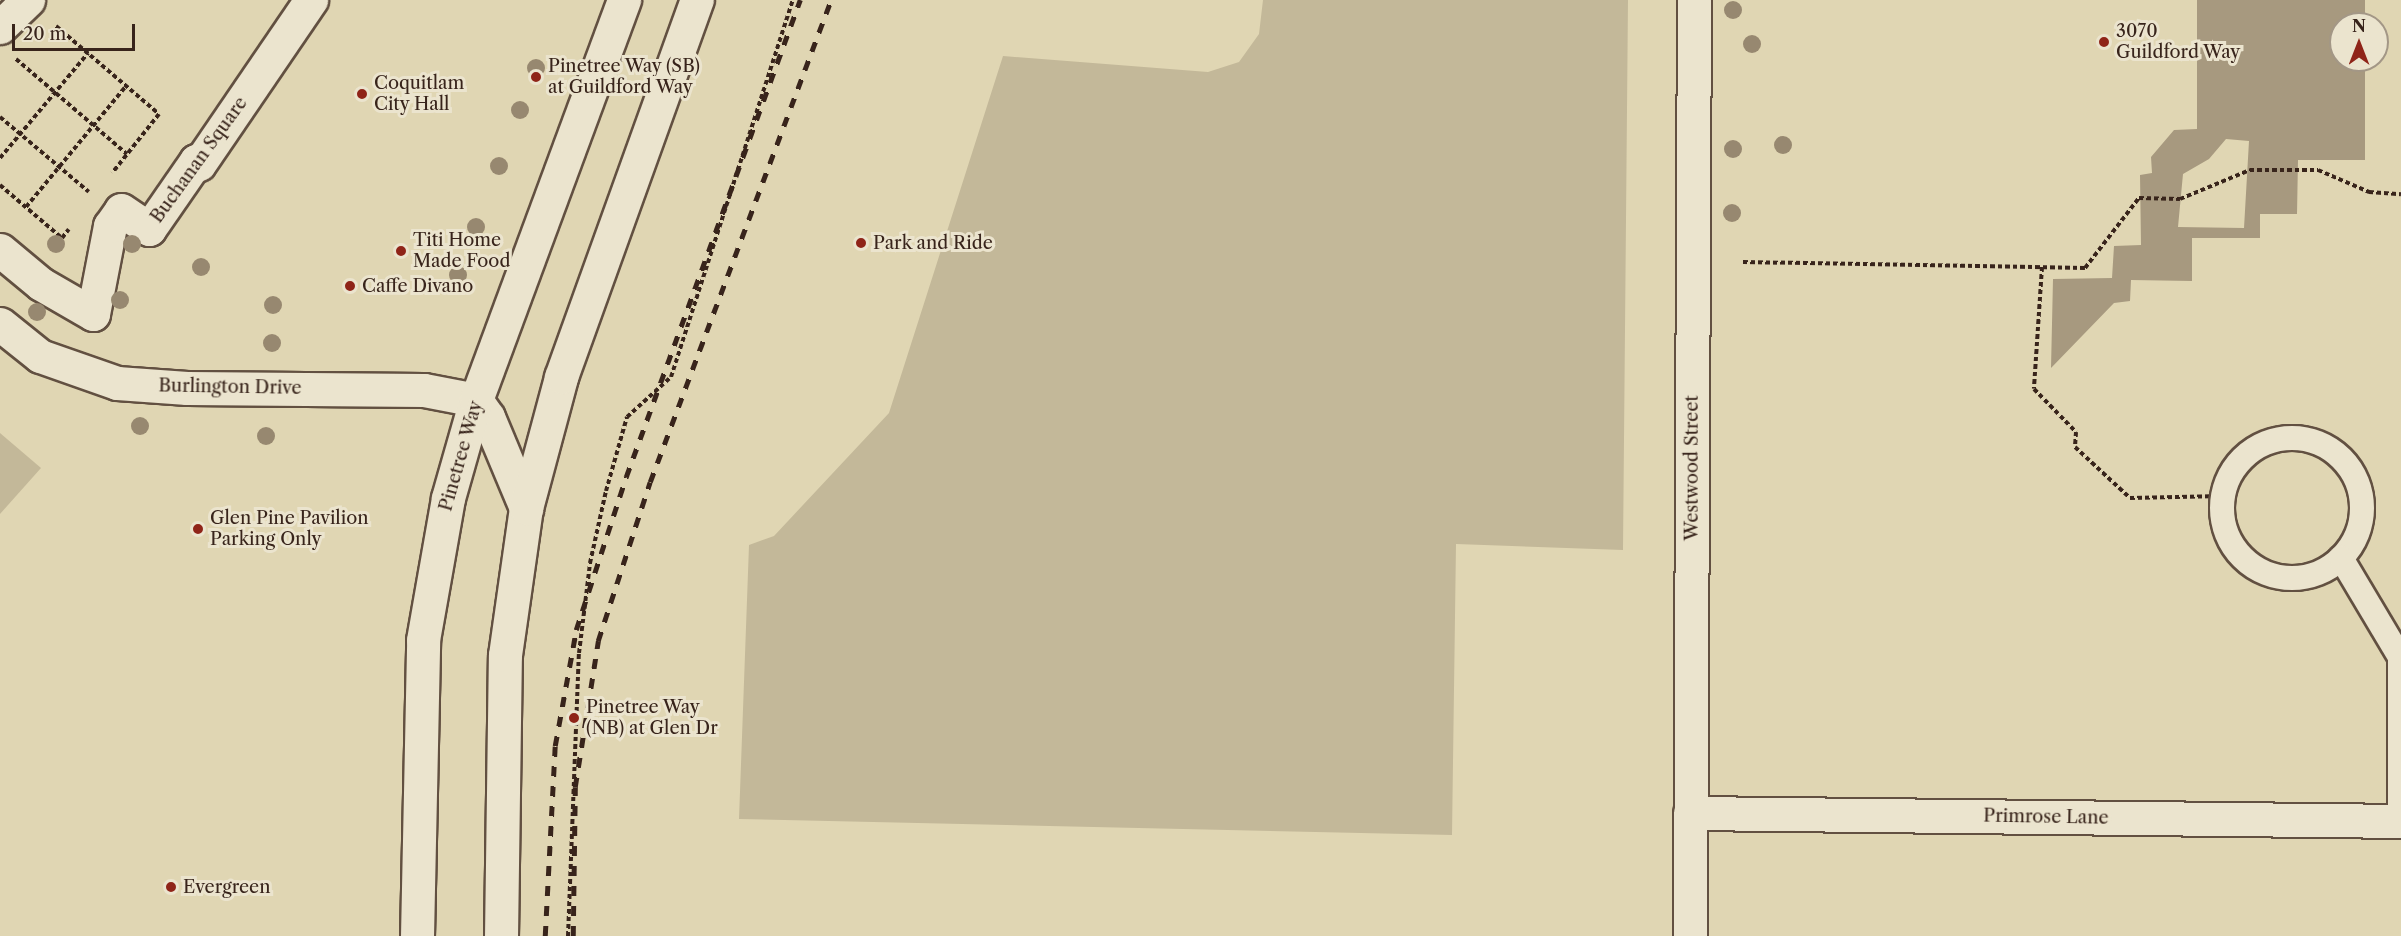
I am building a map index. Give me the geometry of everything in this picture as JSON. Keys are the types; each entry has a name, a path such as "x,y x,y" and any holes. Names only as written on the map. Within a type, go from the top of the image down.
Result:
{"street":[{"path":"4,40 28,0"},
{"name":"Buchanan Square","path":"0,250 41,284 93,314 110,226 121,210 149,228 196,161 199,164 311,0"},
{"name":"Pinetree Way","path":"417,936 423,640 448,498 476,400 624,0"},
{"path":"501,936 504,655 526,508 561,377 697,0"},
{"name":"Westwood Street","path":"1690,936 1694,0"},
{"name":"Burlington Drive","path":"0,324 40,356 117,383 188,388 424,390 476,400"},
{"path":"476,400 488,417 526,508"},
{"name":"Primrose Lane","path":"1690,813 2401,821"}],"lane":[{"path":"2300,437 2324,444 2343,459 2357,479 2363,515 2356,538 2342,558 2319,572 2295,578 2271,574 2249,564 2227,534 2223,496 2236,465 2254,448 2276,439 2300,437"},
{"path":"2342,558 2400,657 2401,821"}],"path":[{"path":"568,936 579,653 590,563 606,491 627,417 671,377 793,0"},
{"path":"53,23 159,114 107,179"},
{"path":"4,40 55,93 127,154"},
{"path":"0,158 88,54"},
{"path":"26,207 126,86"},
{"path":"0,117 94,196"},
{"path":"1743,262 2085,268 2139,198 2180,199 2250,170 2318,170 2369,192 2401,194"},
{"path":"0,185 67,242"},
{"path":"62,238 75,221"},
{"path":"2042,267 2034,389 2076,432 2075,447 2130,498 2223,496"}],"shaded area":[{"path":"1263,0 1628,0 1623,550 1456,544 1452,835 739,819 749,545 774,536 889,413 1003,56 1208,72 1239,62 1259,34"},
{"path":"2197,0 2365,0 2365,12 2329,12 2329,72 2365,72 2365,160 2298,160 2297,214 2260,214 2260,238 2192,238 2192,281 2131,280 2130,301 2114,303 2051,368 2053,279 2112,278 2114,246 2141,245 2140,175 2152,173 2151,157 2174,130 2197,129","holes":["2226,139 2249,141 2244,228 2178,227 2183,174 2209,159"]},
{"path":"0,433 41,468 0,514"}],"railway":[{"path":"545,936 555,746 576,630 626,477 800,0"},
{"path":"573,936 575,787 598,641 650,482 831,0"}],"place":[{"name":"3070 Guildford Way","path":"2104,42"},
{"name":"Pinetree Way (SB) at Guildford Way","path":"536,77"},
{"name":"Coquitlam City Hall","path":"362,94"},
{"name":"Park and Ride","path":"861,243"},
{"name":"Titi Home Made Food","path":"401,251"},
{"name":"Caffe Divano","path":"350,286"},
{"name":"Glen Pine Pavilion Parking Only","path":"198,529"},
{"name":"Pinetree Way (NB) at Glen Dr","path":"574,718"},
{"name":"Evergreen","path":"171,887"}]}
